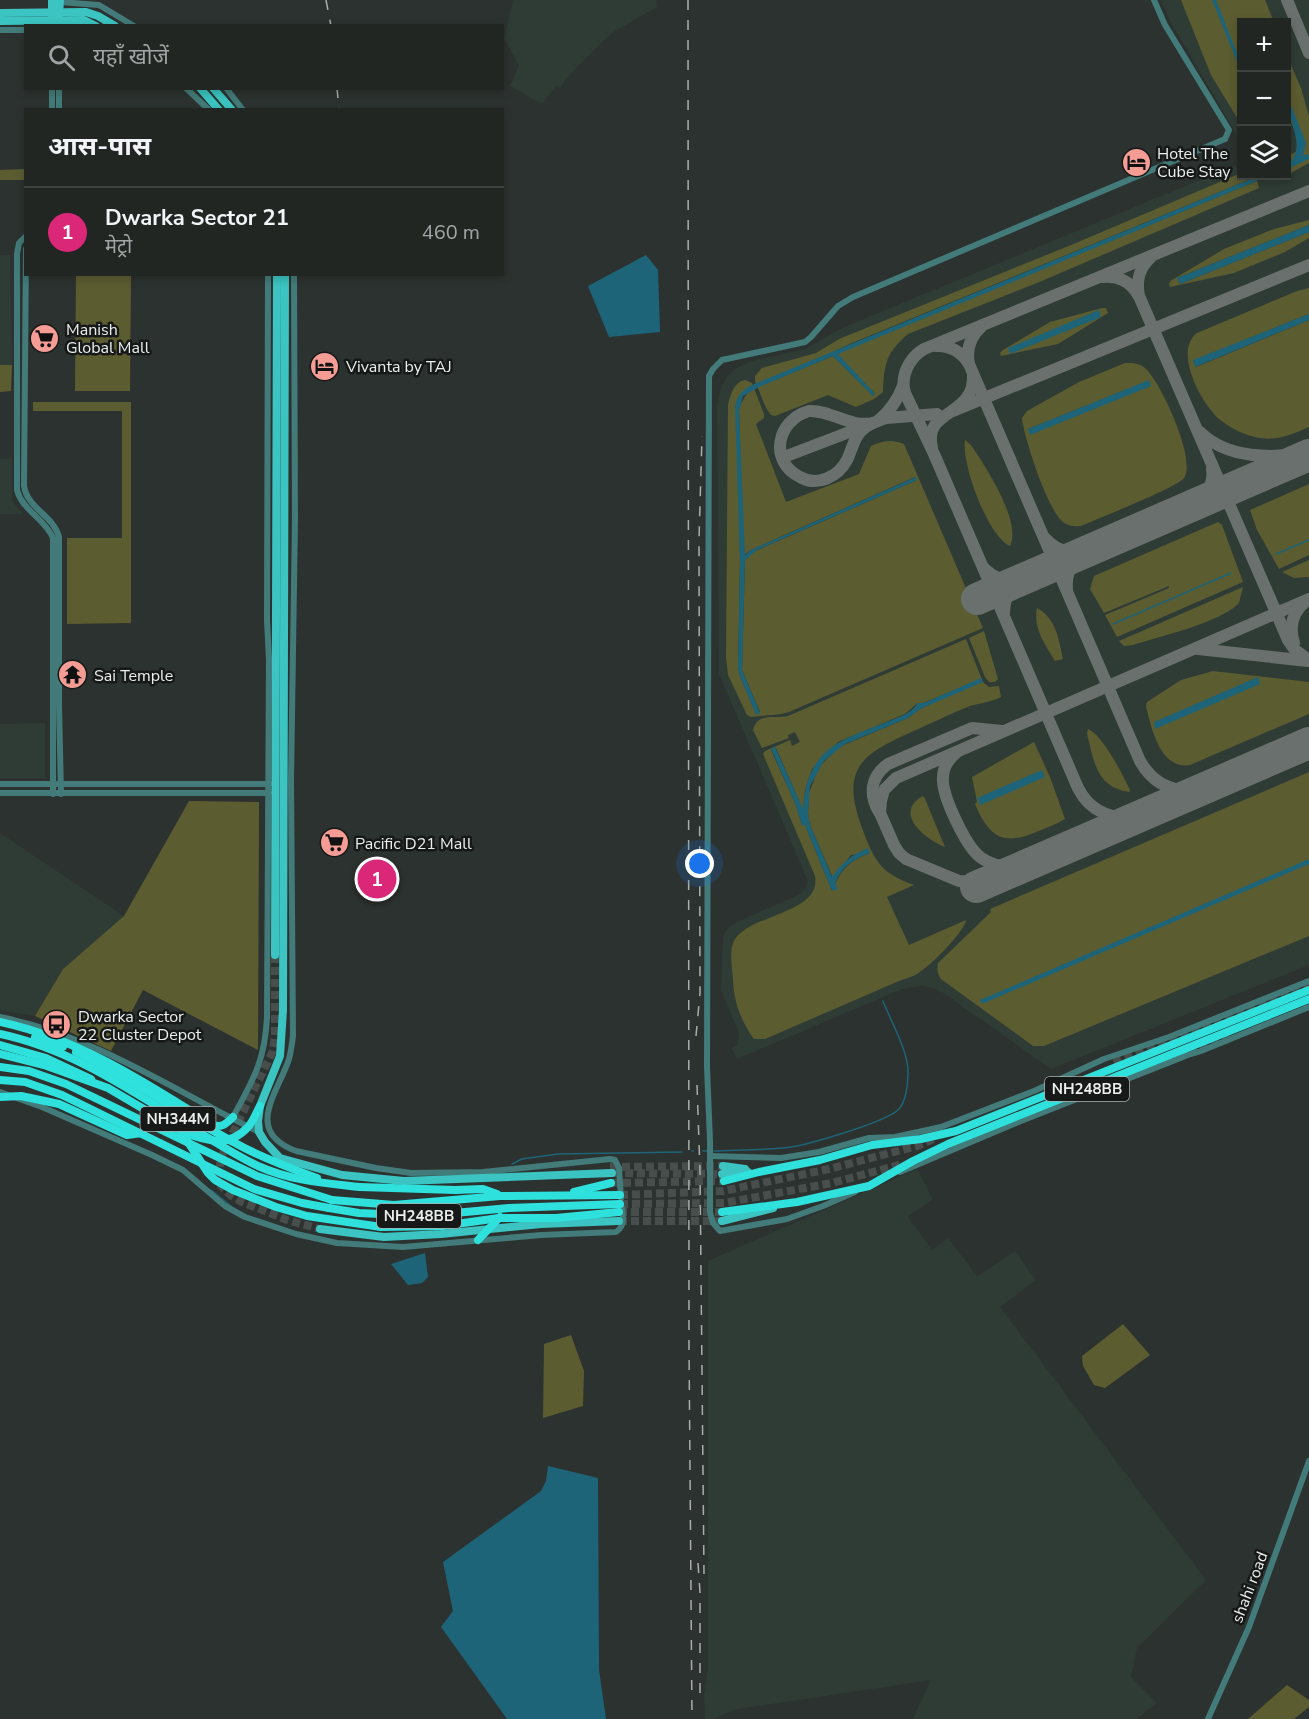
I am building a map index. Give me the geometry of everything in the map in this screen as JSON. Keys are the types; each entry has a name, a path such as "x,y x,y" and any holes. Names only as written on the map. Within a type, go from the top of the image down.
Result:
{"highway":[{"name":"NH248BB","path":"759,1172 820,1160 872,1145 921,1139 966,1127 1309,990"},
{"name":"NH248BB","path":"869,1186 948,1144 1184,1053 1309,999"},
{"path":"0,1022 50,1036 112,1064 171,1099 211,1134"},
{"path":"0,1028 40,1038 76,1052 125,1077 211,1134"},
{"name":"NH344M","path":"0,1034 46,1046 95,1070 211,1134 259,1166 284,1176 360,1187 483,1189 501,1196"},
{"path":"0,1045 21,1049 78,1071 181,1131 211,1134 228,1140 249,1127 260,1106"},
{"path":"0,1054 44,1065 108,1088"},
{"name":"NH248BB","path":"0,1067 29,1071 66,1084 257,1176 359,1213 422,1216 509,1208 620,1208"},
{"name":"NH248BB","path":"0,1080 25,1082 43,1087 91,1108 254,1189 302,1203 394,1204 501,1196 558,1196 620,1208"},
{"path":"0,1095 21,1096 59,1104 127,1135 142,1133"},
{"path":"211,1134 218,1127 225,1126 233,1117"},
{"path":"181,1131 215,1180 244,1195 307,1216 381,1227 442,1226 499,1218 556,1218 620,1208"},
{"path":"723,1174 759,1172"},
{"path":"558,1196 611,1183"},
{"path":"722,1216 869,1186"},
{"path":"556,1218 558,1207"},
{"path":"478,1240 509,1208"}],"main road":[{"path":"56,20 57,1"},
{"path":"0,13 56,20 86,12 98,15 112,24"},
{"path":"0,21 84,20 92,24"},
{"path":"202,90 217,108"},
{"path":"215,90 230,108"},
{"path":"275,955 277,276"},
{"path":"275,784 285,276"},
{"path":"275,794 284,962 283,1038 280,1056 260,1106 260,1132 270,1149 279,1158 342,1175 404,1180 495,1175 588,1174 611,1170"},
{"path":"284,962 292,969"},
{"path":"723,1174 759,1172"},
{"path":"320,1229 384,1237 441,1234 488,1229 620,1208"}],"street":[{"path":"869,1186 787,1219 720,1231 713,1223 710,1212 707,1066 709,376 722,360 805,342 838,306 853,297 1225,139 1229,130 1165,25 1154,0"},
{"path":"57,1 99,5 131,24"},
{"path":"0,30 24,30"},
{"path":"52,90 52,108"},
{"path":"59,90 59,108"},
{"path":"188,90 207,108"},
{"path":"228,90 241,108"},
{"path":"24,238 19,243 16,254 17,490 20,498 48,529 53,538 53,794"},
{"path":"26,276 24,486 25,494 54,525 59,537 61,794"},
{"path":"0,783 275,784 267,620 268,276"},
{"path":"0,1095 42,1107 183,1170 225,1206 245,1217 296,1234 337,1243 387,1247 616,1232 621,1229 623,1223 620,1168 615,1161 610,1159 495,1175 411,1173 296,1151 285,1147 270,1129 267,1109 290,1058 293,1036 291,662 295,531 294,276"},
{"path":"0,793 275,794 266,1042 261,1062 233,1117"},
{"path":"710,1156 781,1158 819,1152 869,1138 895,1137 941,1127 1034,1091 1104,1059 1178,1034 1309,981"},
{"path":"1184,1053 1211,1047 1309,1007"},
{"path":"0,1017 32,1023 98,1048 260,1132"},
{"name":"shahi road","path":"1208,1719 1249,1627 1309,1461"}],"shaded area":[{"path":"513,0 656,0 657,7 612,33 559,88 556,86 542,104 510,86 519,66 504,38"},
{"path":"1161,0 1309,0 1309,965 1051,1069 945,994 922,986 902,989 737,1059 732,1048 738,1044 739,1033 721,990 723,936 729,927 737,922 800,894 806,888 808,881 719,674 717,406 720,391 727,377 735,369 748,362 805,349 842,328 1237,165 1237,180 1291,180 1291,18 1237,18 1237,135 1170,21"},
{"path":"1181,0 1265,0 1272,18 1237,18 1237,118 1211,75"},
{"path":"1291,65 1309,116 1309,163 1291,173 1291,154 1300,150 1291,122"},
{"path":"24,169 24,180 0,180 0,170"},
{"path":"1237,175 1237,180 1249,180 852,343 758,387 833,356 873,396 875,394 837,354 1257,180 1259,188 1037,283 908,334 891,353 884,374 883,392 874,399 856,407 828,395 775,416 771,415 755,381 755,376 762,368 816,353 839,339"},
{"path":"1309,220 1309,225 1177,278 1180,284 1309,232 1309,238 1285,252 1234,273 1170,287 1169,283 1172,280 1224,249 1274,229"},
{"path":"0,255 10,255 12,365 0,365"},
{"path":"76,276 131,276 130,391 75,391"},
{"path":"1309,288 1309,314 1193,361 1196,367 1309,320 1309,427 1273,439 1249,435 1233,428 1219,419 1198,390 1189,364 1190,341 1197,333"},
{"path":"1106,308 1108,313 1058,344 1001,356 1000,353 1003,350 1050,322"},
{"path":"1125,363 1144,367 1160,389 1176,422 1186,455 1187,469 1184,478 1168,488 1081,526 1076,526 1063,522 1044,490 1032,457 1022,418 1027,411 1079,382","holes":["1148,381 1151,386 1028,430"]},
{"path":"0,365 12,365 11,391 0,392"},
{"path":"741,381 752,383 764,414 764,418 756,424 786,502 859,474 871,446 888,441 904,444 983,628 789,712 751,717 747,715 728,675 726,657 728,406 733,390","holes":["752,385 739,411 744,555 915,477 917,480 753,552 745,560 742,670 760,712 756,714 738,667 740,562 737,399"]},
{"path":"33,402 131,402 131,623 67,624 67,538 122,538 122,411 33,411"},
{"path":"965,440 985,466 1007,509 1012,535 1010,546 993,529 985,515 967,465"},
{"path":"12,458 12,501 23,514 0,514 0,459"},
{"path":"1309,484 1309,555 1279,569 1257,530 1250,510"},
{"path":"1218,522 1222,525 1243,582 1117,637 1105,615 1169,588 1169,586 1104,613 1090,589 1094,576"},
{"path":"1309,560 1309,577 1294,578 1282,572"},
{"path":"1243,587 1239,603 1218,617 1133,645 1124,646 1119,641"},
{"path":"1037,608 1053,624 1063,659 1055,661 1044,642 1038,630"},
{"path":"984,631 998,679 995,682 989,682 985,677 969,638"},
{"path":"966,639 983,682 989,687 999,686 1001,697 970,706 882,746 861,764 855,776 853,790 856,807 870,849 880,864 893,876 914,885 887,897 909,945 966,920 959,934 935,960 919,973 765,1039 754,1039 745,1025 736,1002 733,986 732,945 742,932 796,906 814,889 815,876 763,754 790,740 792,746 800,742 795,732 788,735 789,738 762,748 753,730 755,724 762,718 788,716","holes":["981,679 920,709 908,718 839,747 819,767 809,793 808,814 810,825 833,878 851,855 870,853 846,867 838,877 832,891 771,750 776,748 803,810 805,790 812,769 838,742 905,714 918,703"]},
{"path":"1213,671 1309,682 1309,714 1190,765 1180,765 1171,761 1164,754 1154,735 1146,706 1147,702 1181,680"},
{"path":"45,723 45,778 0,778 0,724"},
{"path":"1088,729 1094,732 1112,756 1129,792 1110,785 1103,779 1092,754"},
{"path":"1034,742 1065,819 1027,836 1007,838 999,836 986,825 975,804 977,802 972,777"},
{"path":"1309,772 1309,936 1044,1046 1033,1046 941,979 938,963 991,912 990,909"},
{"path":"923,796 945,847 929,838 911,818 914,803"},
{"path":"189,801 259,802 258,1050 143,990 111,1051 35,1016 63,969 124,916"},
{"path":"0,833 124,916 63,969 35,1016 0,1010"},
{"path":"917,1169 933,1199 908,1217 932,1250 948,1238 977,1276 1015,1252 1036,1280 1000,1307 1206,1580 1137,1648 1131,1677 1157,1703 1137,1719 913,1719 931,1680 733,1710 713,1719 705,1719 704,1695 708,1668 708,1261"},
{"path":"1123,1324 1150,1355 1105,1388 1094,1385 1083,1366 1082,1356"},
{"path":"571,1335 584,1371 583,1406 543,1418 544,1344"},
{"path":"1287,1685 1309,1700 1309,1707 1294,1719 1248,1719"}],"water":[{"path":"1212,0 1216,0 1237,53 1237,62"},
{"path":"1291,105 1306,143 1303,156 1309,154 1309,159 1291,167 1291,160 1296,151"},
{"path":"1249,180 1257,180 838,354 875,394 873,396 833,356 743,396 739,411 745,555 751,550 916,477 917,480 757,550 745,560 742,670 760,713 756,715 738,667 740,562 735,406 740,394 752,385"},
{"path":"1309,225 1309,232 1180,284 1177,278"},
{"path":"646,255 658,270 660,332 609,337 588,286"},
{"path":"1099,310 1101,317 1010,354 1008,348"},
{"path":"1309,314 1309,320 1195,367 1193,360"},
{"path":"1149,380 1151,386 1030,435 1028,429"},
{"path":"1258,677 1260,684 1155,729 1154,722"},
{"path":"981,678 983,682 920,709 908,718 845,744 824,761 810,786 808,814 810,825 832,877 852,857 868,848 870,853 845,868 835,883 838,889 832,891 771,749 775,747 803,809 811,773 818,760 828,750 854,735 904,715 918,703 924,703"},
{"path":"1042,770 1045,777 980,805 977,798"},
{"path":"1309,859 1309,864 982,1004 980,1000"},
{"path":"425,1253 428,1277 422,1283 408,1285 391,1264"},
{"path":"548,1466 598,1478 599,1670 606,1719 507,1719 441,1627 453,1611 443,1562 541,1491 546,1481"}],"waterway":[{"path":"1276,554 1309,540"},
{"path":"1113,624 1231,573"},
{"path":"714,1151 793,1147 862,1127 899,1109 906,1092 908,1065 903,1047 883,1001"},
{"path":"512,1164 522,1159 558,1154 682,1152"},
{"path":"211,1190 231,1206"}],"taxiway":[{"path":"1287,0 1309,53"},
{"path":"1138,817 1119,817 1103,813 1095,809 1078,788 934,454 905,393 905,374 910,362 924,349 1309,191"},
{"path":"1151,257 1139,275 1139,296 1288,640 1295,650 1309,660"},
{"path":"953,411 1309,265"},
{"path":"1103,277 1124,280 1138,295"},
{"path":"981,327 970,344 969,364 1140,761 1151,776 1165,785 1181,790 1199,790"},
{"path":"935,346 955,350 969,364"},
{"path":"932,447 931,435 935,426 966,398 972,388 973,374"},
{"path":"879,420 887,413 903,386"},
{"path":"809,411 825,413 856,423 873,423 858,435 847,460 838,471 826,479 813,481 800,477 790,470 783,461 780,451 780,441 790,423 809,411"},
{"path":"784,457 886,418 937,414"},
{"path":"1200,432 1223,448 1251,455 1281,456 1309,452"},
{"path":"1189,507 1207,492 1212,481 1212,469"},
{"path":"1046,539 1064,551 1085,551"},
{"path":"1067,590 1067,578 1071,568 1085,551"},
{"path":"983,567 991,574 1001,578 1010,580 1021,578"},
{"path":"1004,614 1009,592 1026,577"},
{"path":"986,883 959,881 906,859 899,853 880,813 884,790 896,778 1309,599"},
{"path":"1294,643 1293,621 1297,611 1305,602"},
{"path":"1198,649 1308,661"},
{"path":"879,812 874,799 873,786 882,769 888,764 972,728 1002,731"},
{"path":"956,753 945,767 943,785 962,832 974,851 989,863 1020,868"}],"runway":[{"path":"977,599 1309,455"},
{"path":"976,887 1309,743"}],"tunnel":[{"path":"275,955 273,1051 221,1157 219,1173 221,1186 242,1202 287,1220 320,1229"},
{"path":"1114,1063 1309,984"},
{"path":"1189,1052 1230,1036"},
{"path":"620,1195 723,1191 829,1169 917,1146 936,1138"},
{"path":"620,1204 724,1203 832,1183 903,1164"},
{"path":"610,1167 723,1166"},
{"path":"613,1173 722,1174"},
{"path":"611,1183 724,1181"},
{"path":"619,1212 722,1212"},
{"path":"619,1221 722,1221"}],"railway":[{"path":"326,0 331,24"},
{"path":"688,0 689,1345 692,1719"},
{"path":"337,90 339,108"},
{"path":"696,1036 700,993 699,539 702,436"},
{"path":"697,1085 704,1574"},
{"path":"698,1563 700,1695"}],"place":[{"name":"Hotel The Cube Stay","path":"1136,162"},
{"name":"Manish Global Mall","path":"45,338"},
{"name":"Vivanta by TAJ","path":"325,366"},
{"name":"Sai Temple","path":"73,675"},
{"name":"Pacific D21 Mall","path":"334,843"},
{"name":"Dwarka Sector 21","path":"377,879"},
{"name":"Dwarka Sector 22 Cluster Depot","path":"57,1025"}]}
